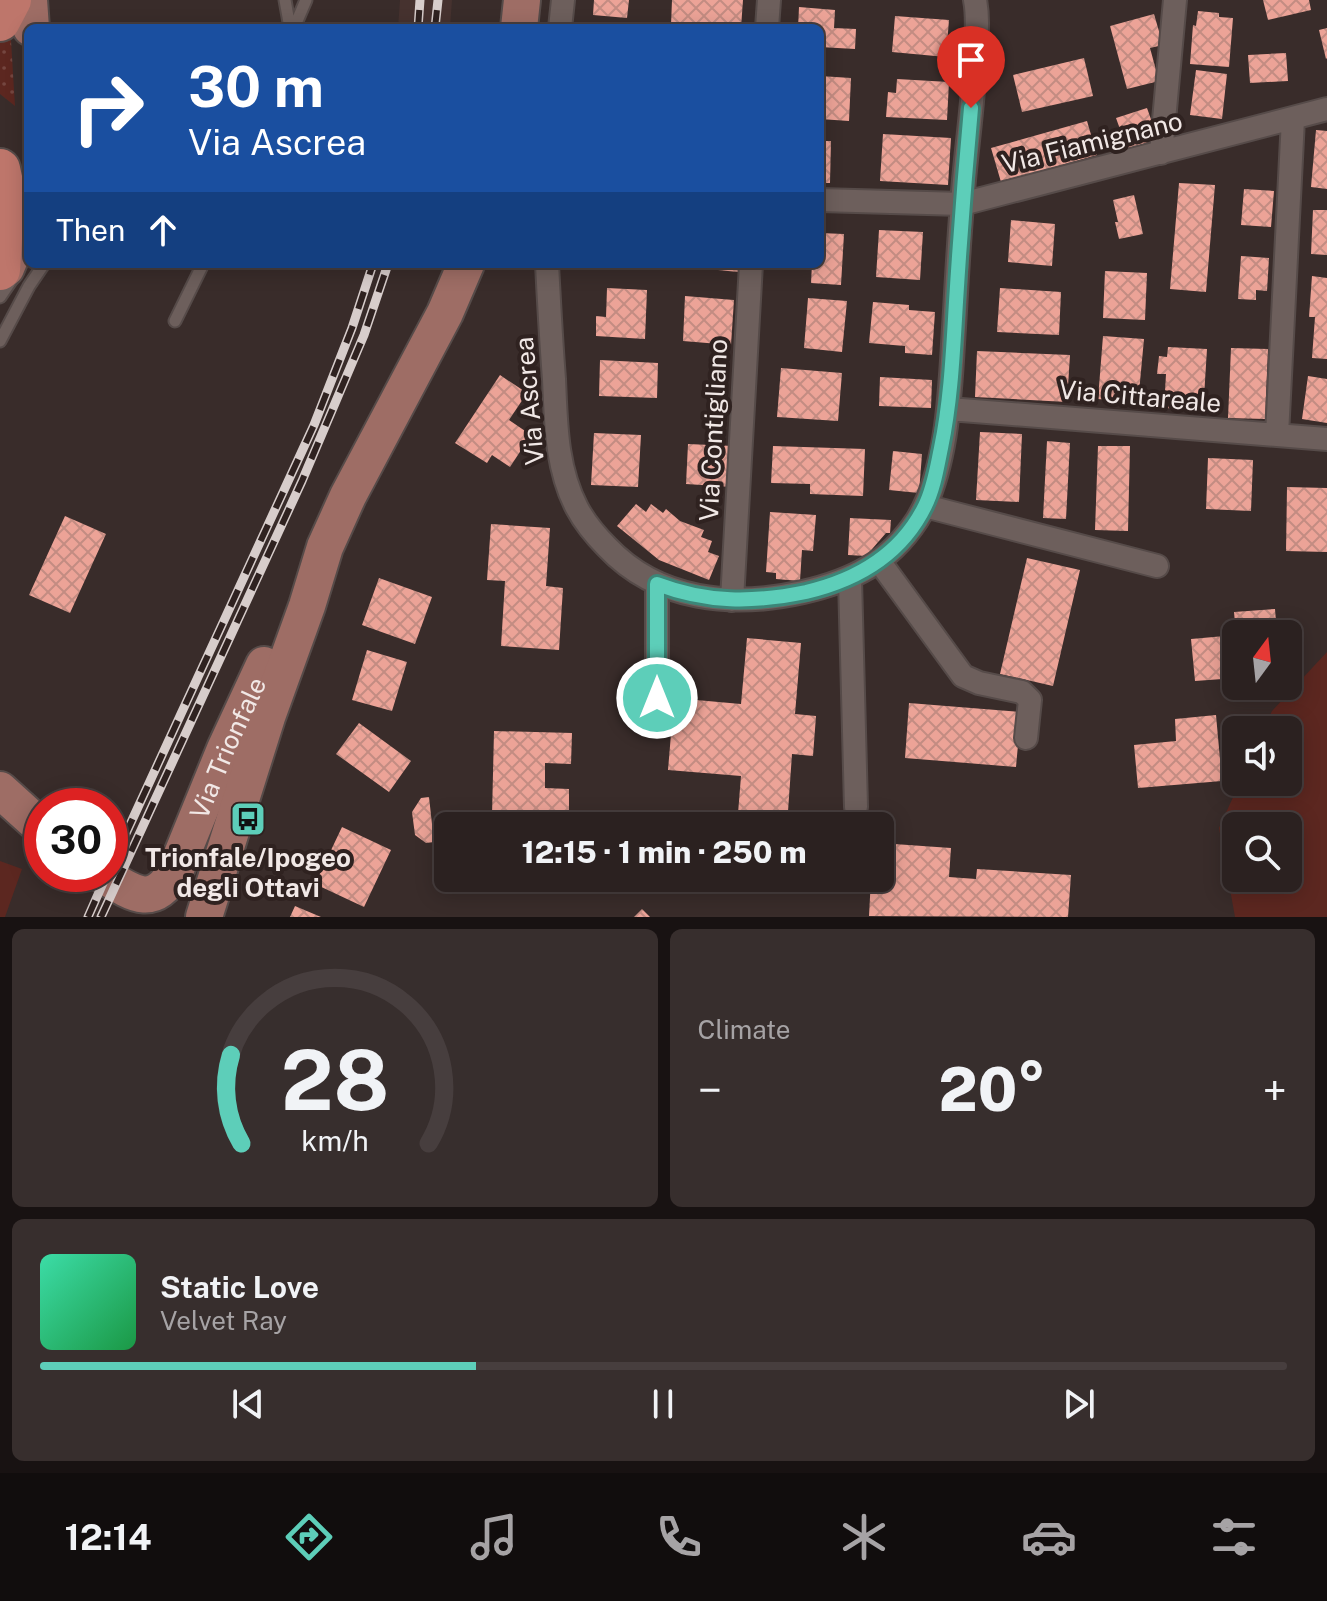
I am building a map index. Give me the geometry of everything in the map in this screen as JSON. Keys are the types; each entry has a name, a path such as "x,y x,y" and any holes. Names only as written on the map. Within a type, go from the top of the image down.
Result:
{"highway":[{"path":"0,21 11,0"},
{"path":"0,169 5,192 7,272"}],"main road":[{"path":"29,0 31,24"},
{"path":"519,24 522,0"},
{"path":"7,272 24,219"},
{"name":"Via Trionfale","path":"204,917 325,547 348,496 445,313 464,268"},
{"name":"Via Trionfale","path":"128,891 144,895 157,892 176,869 225,749 293,602 325,547"},
{"path":"0,790 24,812"},
{"path":"105,892 128,917"}],"street":[{"path":"560,24 563,0"},
{"path":"767,24 769,0"},
{"name":"Via Ascrea","path":"547,268 557,437 562,469 579,512 597,537 623,562 657,584 695,595 760,600 833,585 850,579 879,561 904,537 925,506 937,468 949,409 977,32 975,0"},
{"path":"1161,153 1175,0"},
{"name":"Via Fiamignano","path":"824,200 962,204 1327,109"},
{"path":"1277,435 1293,119"},
{"name":"Via Contigliano","path":"732,600 751,268"},
{"name":"Via Cittareale","path":"949,409 1327,439"},
{"path":"925,506 1157,566"},
{"path":"879,561 963,676 979,683 1022,692 1030,700 1026,738"},
{"path":"850,579 856,807"},
{"path":"657,584 657,724"}],"lane":[{"path":"285,0 291,24"},
{"path":"294,24 305,1"},
{"path":"0,341 41,268"},
{"path":"175,321 201,268"},
{"path":"0,297 7,272"}],"shaded area":[{"path":"400,0 452,0 450,24 398,24"},
{"path":"10,25 15,106 0,94 0,38"},
{"path":"1327,652 1327,917 1235,917 1231,892 1302,892 1302,812 1226,812 1234,796 1302,796 1302,716 1270,716 1282,700 1302,700 1302,679"},
{"path":"0,861 22,869 5,917 0,917"}],"building":[{"path":"594,0 629,0 627,18 593,15"},
{"path":"672,0 743,0 741,24 671,24"},
{"path":"1263,0 1309,0 1311,10 1268,20"},
{"path":"799,7 835,10 834,28 856,29 855,49 824,47 824,24 798,24"},
{"path":"1198,11 1233,18 1229,67 1190,64 1193,25 1196,26"},
{"path":"1154,14 1163,45 1150,48 1159,81 1127,89 1110,26"},
{"path":"895,16 949,20 946,57 892,52"},
{"path":"1327,28 1327,58 1326,59 1319,30"},
{"path":"1286,53 1288,81 1250,83 1248,55"},
{"path":"1084,58 1093,96 1022,112 1013,75"},
{"path":"1196,70 1227,74 1222,119 1190,115"},
{"path":"824,76 851,78 849,121 824,119"},
{"path":"897,79 949,82 947,120 886,117 888,92 896,93"},
{"path":"1147,108 1158,139 1127,149 1116,118"},
{"path":"1087,121 1097,155 1001,182 991,148"},
{"path":"1316,130 1327,131 1327,189 1311,187"},
{"path":"883,134 951,138 948,185 880,181"},
{"path":"824,141 831,141 830,183 824,183"},
{"path":"1179,183 1215,185 1206,292 1170,289"},
{"path":"1244,189 1274,191 1271,227 1241,225"},
{"path":"1134,195 1143,234 1119,239 1113,200"},
{"path":"1313,210 1327,210 1327,255 1311,254"},
{"path":"1011,220 1055,224 1052,266 1008,262"},
{"path":"879,230 923,232 920,280 876,277"},
{"path":"824,233 844,234 841,285 811,283 812,268 824,268"},
{"path":"1241,256 1269,258 1267,291 1256,290 1256,300 1238,299"},
{"path":"698,268 738,268 738,272"},
{"path":"1105,271 1147,273 1145,320 1103,318"},
{"path":"1312,276 1327,278 1327,359 1312,358 1315,317 1309,317"},
{"path":"607,288 647,290 645,339 596,336 596,316 606,317"},
{"path":"1000,288 1061,292 1059,335 997,332"},
{"path":"685,296 734,300 731,345 683,341"},
{"path":"808,298 847,301 842,352 804,348"},
{"path":"873,302 909,305 909,310 935,312 932,355 905,353 905,346 869,343"},
{"path":"1103,336 1144,339 1138,403 1098,399"},
{"path":"1168,347 1207,349 1204,397 1186,397 1185,409 1164,408 1166,374 1157,374 1159,356 1167,357"},
{"path":"1231,348 1268,349 1265,419 1228,418"},
{"path":"977,351 1070,355 1067,402 975,397"},
{"path":"600,360 658,363 657,398 599,396"},
{"path":"781,368 842,373 838,421 777,417"},
{"path":"500,375 527,393 509,420 531,435 510,467 492,455 487,463 455,443"},
{"path":"1308,376 1327,379 1327,423 1302,419"},
{"path":"880,377 932,380 931,408 879,406"},
{"path":"980,432 1022,434 1019,502 976,500"},
{"path":"594,433 641,435 638,487 591,485"},
{"path":"1047,441 1070,443 1066,519 1043,518"},
{"path":"688,444 733,446 732,487 686,484"},
{"path":"773,446 865,449 863,496 810,494 810,484 771,483"},
{"path":"1098,446 1130,446 1128,531 1095,530"},
{"path":"893,451 922,454 919,493 889,490"},
{"path":"1208,458 1253,460 1251,511 1206,509"},
{"path":"1287,487 1327,488 1327,552 1286,551"},
{"path":"636,504 646,512 651,504 663,513 666,509 680,521 704,530 701,537 712,541 708,552 719,556 709,580 659,560 617,526"},
{"path":"770,512 816,515 813,551 802,550 800,581 776,579 776,573 766,572"},
{"path":"65,516 106,534 70,613 29,595"},
{"path":"850,518 891,520 890,533 886,533 866,556 848,555"},
{"path":"491,524 550,528 546,586 563,588 559,650 501,646 505,581 487,580"},
{"path":"1027,558 1080,570 1053,686 1000,674"},
{"path":"379,578 432,597 415,644 362,625"},
{"path":"1275,609 1276,620 1235,620 1234,612"},
{"path":"1222,636 1222,679 1195,681 1191,639"},
{"path":"747,638 801,643 795,714 816,716 813,756 792,754 788,812 738,812 741,776 668,770 674,698 741,704"},
{"path":"367,650 407,662 392,711 352,700"},
{"path":"909,703 1021,712 1016,767 905,758"},
{"path":"1216,715 1222,781 1138,788 1134,745 1176,741 1175,719"},
{"path":"359,723 411,761 389,792 336,754"},
{"path":"494,731 572,733 571,764 545,763 545,788 569,789 569,812 492,812"},
{"path":"429,797 434,842 426,843 415,835 412,812 421,798"},
{"path":"342,827 391,850 364,907 315,884"},
{"path":"894,844 951,848 949,877 976,879 977,869 1071,875 1068,917 869,916 870,892 894,892"},
{"path":"295,906 321,917 290,917"},
{"path":"642,909 650,917 634,917"}],"railway":[{"path":"418,24 420,0"},
{"path":"435,24 438,0"},
{"path":"128,829 314,425 372,268"},
{"path":"101,917 302,481 364,335 387,268"},
{"path":"88,917 99,892"}],"place":[{"name":"Trionfale/Ipogeo degli Ottavi","path":"248,819"}],"route":[{"path":"657,698 657,584 695,595 747,601 833,585 850,579 879,561 904,537 925,506 937,468 949,409 971,108"}]}
